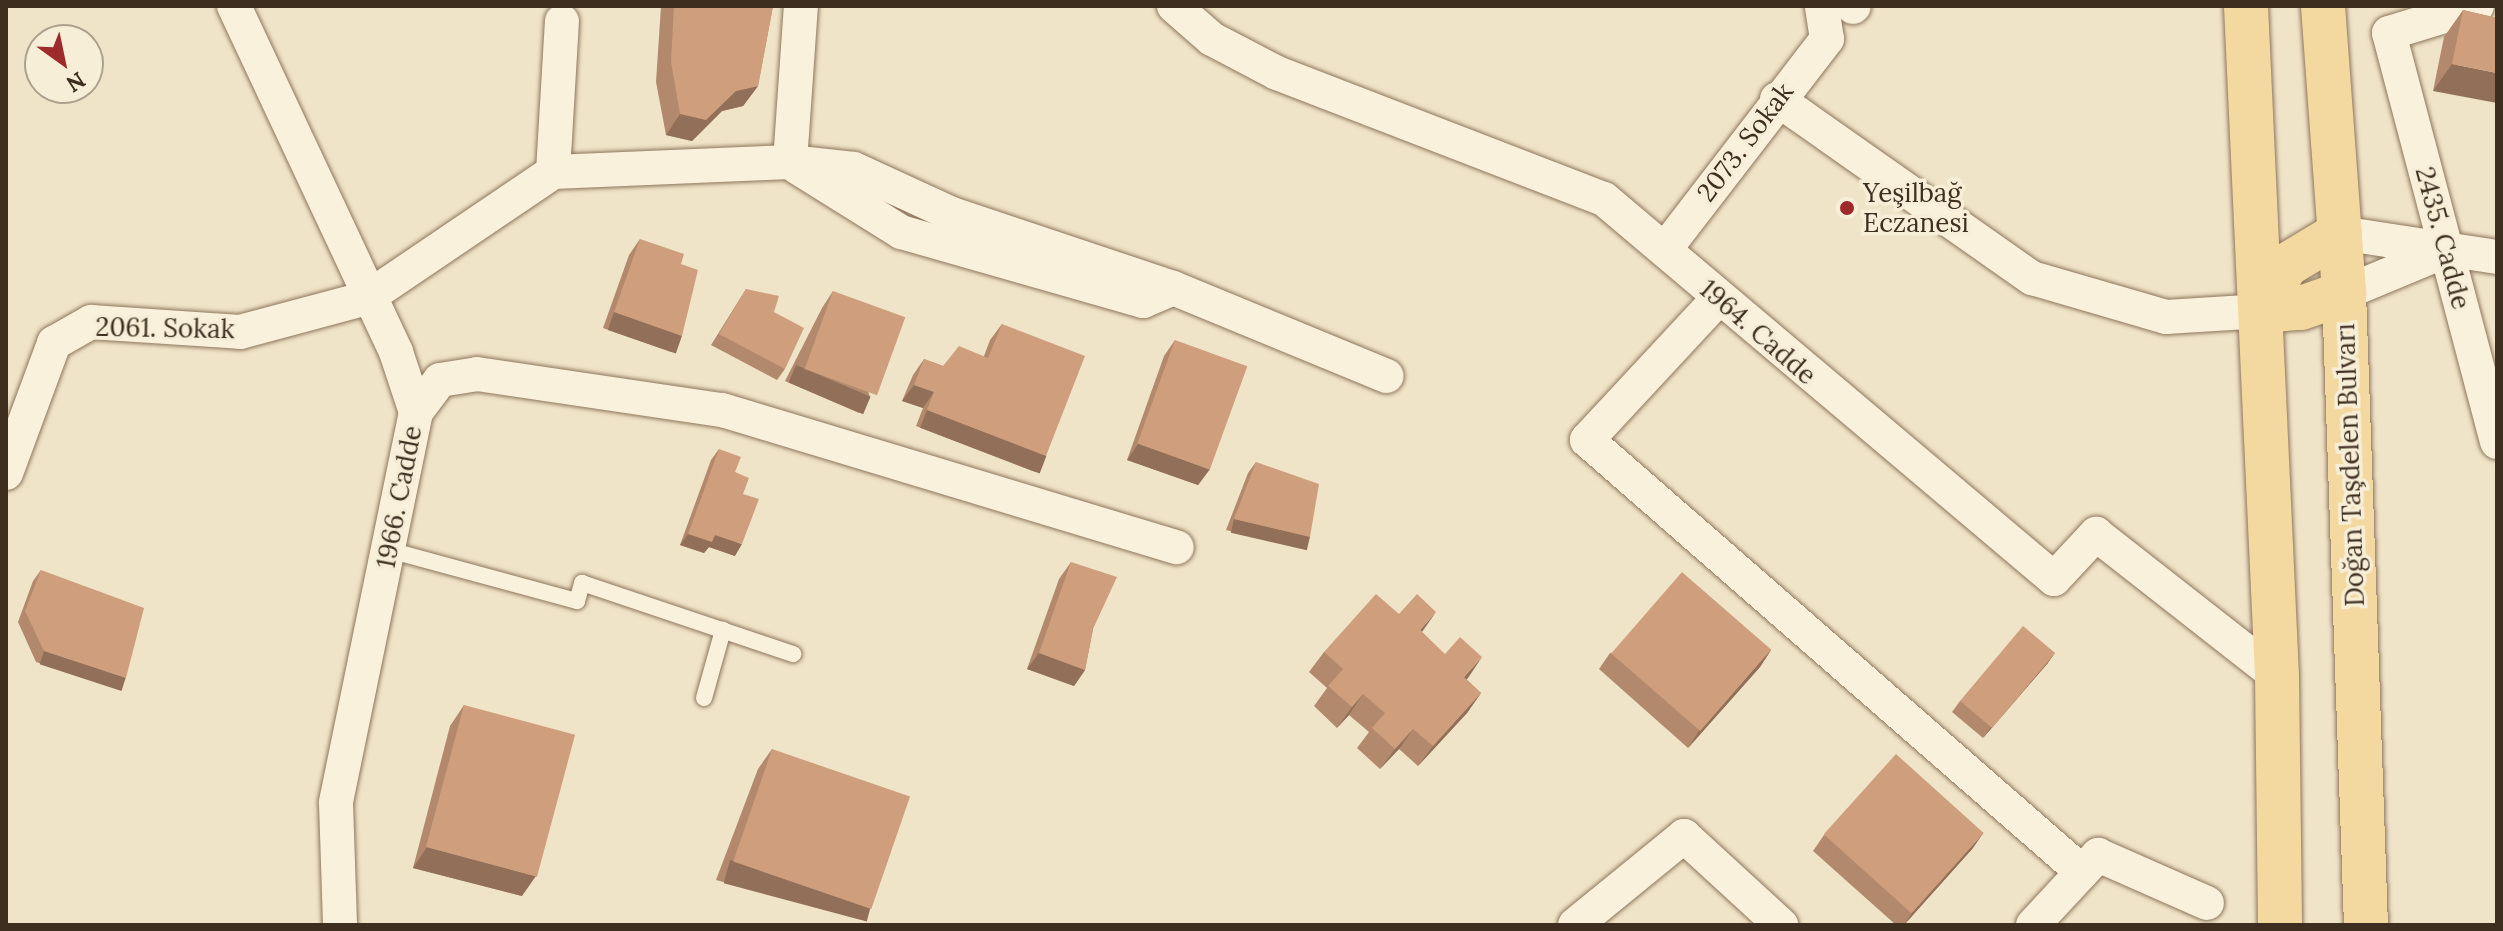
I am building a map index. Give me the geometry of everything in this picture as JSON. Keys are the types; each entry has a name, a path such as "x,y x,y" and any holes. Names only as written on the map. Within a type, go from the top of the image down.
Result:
{"main road":[{"path":"2246,6 2263,311 2277,676 2280,925"},
{"name":"Doğan Taşdelen Bulvarı","path":"2323,6 2344,293 2366,925"},
{"path":"2263,311 2285,266 2340,233"},
{"path":"2263,311 2301,308 2344,293"}],"street":[{"name":"1966. Cadde","path":"234,6 416,412 336,803 340,925"},
{"path":"790,162 801,6"},
{"name":"1964. Cadde","path":"1174,6 1212,39 1277,73 1604,199 1666,248 1717,300 2054,579 2096,534 2277,676"},
{"path":"2389,33 2437,6"},
{"path":"2389,33 2477,6"},
{"path":"562,21 553,172 790,162 901,232 1143,301 1173,288 1387,376"},
{"name":"2073. Sokak","path":"1666,248 1777,99 1824,22"},
{"name":"2435. Cadde","path":"2389,33 2497,442"},
{"path":"1777,99 1987,252 2045,283 2166,317 2263,311"},
{"name":"2061. Sokak","path":"6,473 54,343 91,322 240,332 367,298 553,172"},
{"path":"2340,233 2497,257"},
{"path":"2344,293 2446,250"},
{"path":"1717,300 1587,440 2082,872"},
{"path":"416,412 440,380 477,374 722,410 1177,547"},
{"path":"1575,925 1684,836 1781,925"},
{"path":"2033,925 2098,855 2207,903"}],"lane":[{"path":"389,550 577,601 582,583 793,654"},
{"path":"704,698 723,630"}],"building":[{"path":"674,6 773,6 758,86 736,91 706,120 680,114 671,62"},
{"path":"2463,10 2497,18 2497,73 2452,64"},
{"path":"640,239 684,254 681,264 698,270 682,336 614,312"},
{"path":"746,289 779,296 774,312 804,328 785,369 719,334"},
{"path":"833,291 905,317 877,395 805,369"},
{"path":"1002,324 1085,356 1046,456 927,410 934,392 914,385 924,359 943,366 959,346 988,358"},
{"path":"1175,340 1247,366 1210,470 1137,443"},
{"path":"719,449 741,457 735,472 749,478 743,494 759,499 742,544 715,535 712,542 688,534"},
{"path":"1256,462 1319,484 1310,537 1234,519"},
{"path":"1071,562 1117,577 1093,629 1085,670 1039,653"},
{"path":"41,570 144,608 126,678 44,651 25,611"},
{"path":"1682,572 1771,649 1700,731 1611,654"},
{"path":"1376,594 1399,614 1417,594 1436,612 1420,630 1445,654 1460,637 1482,657 1464,677 1481,693 1433,746 1413,729 1395,749 1372,728 1385,713 1363,694 1352,707 1328,686 1343,669 1324,652"},
{"path":"2023,626 2055,653 1992,728 1960,701"},
{"path":"464,705 575,735 537,877 426,847"},
{"path":"772,749 910,797 871,909 733,862"},
{"path":"1896,754 1984,833 1911,913 1824,834"}],"place":[{"name":"Yeşilbağ Eczanesi","path":"1847,208"}]}
